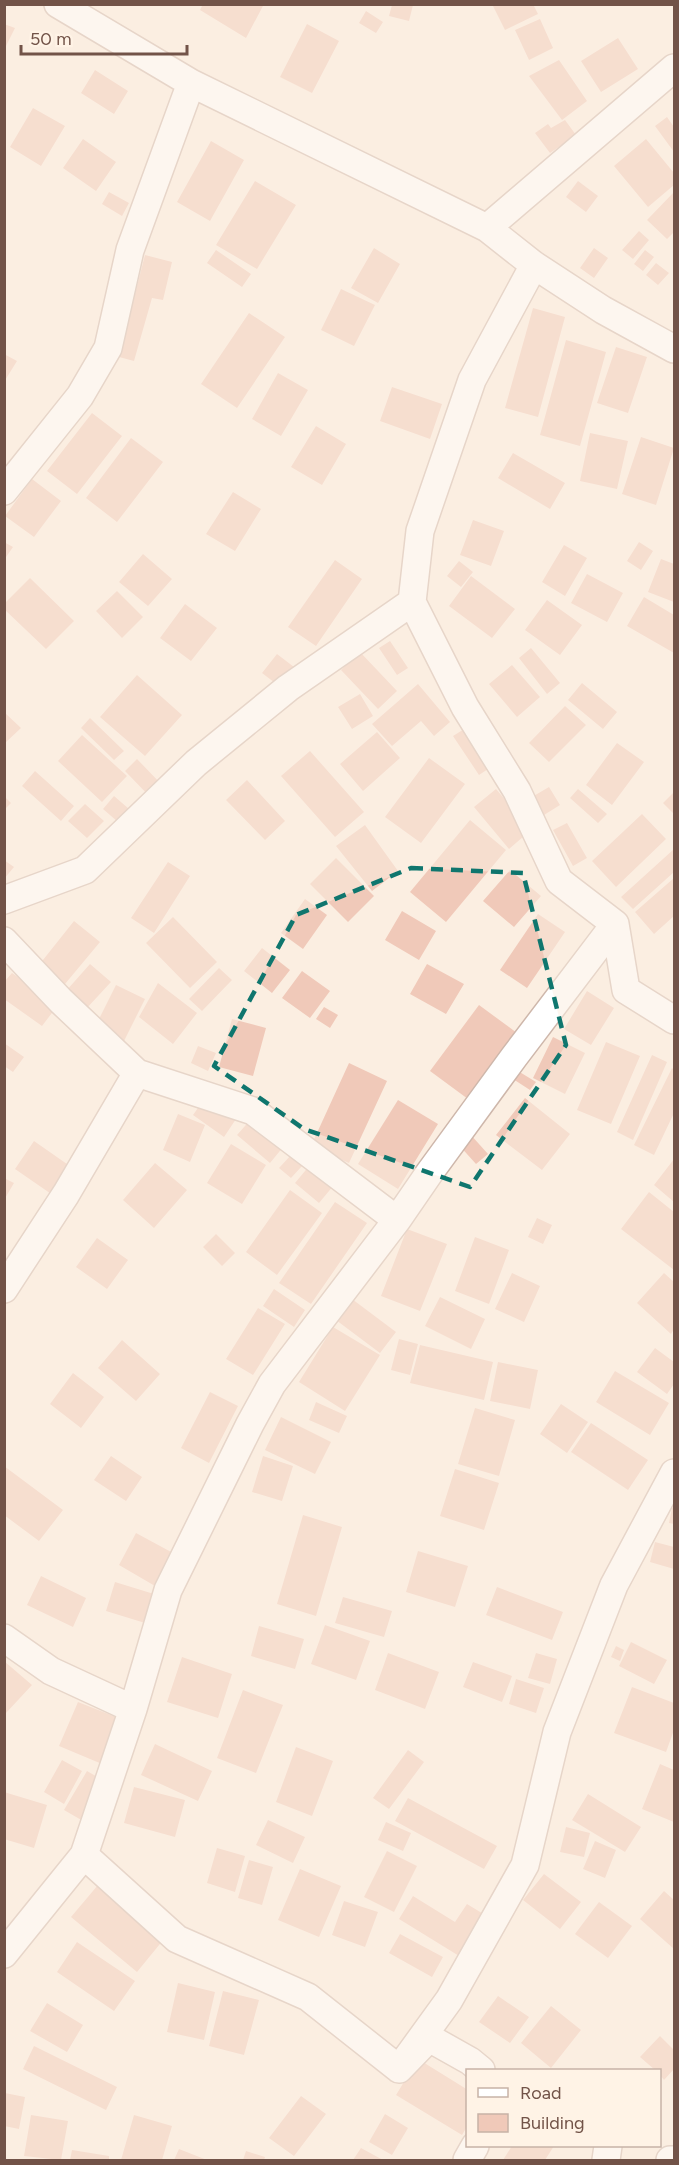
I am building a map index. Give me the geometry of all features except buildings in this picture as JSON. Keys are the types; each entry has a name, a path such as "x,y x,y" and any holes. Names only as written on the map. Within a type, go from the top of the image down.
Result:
{"street":[{"path":"58,4 191,82 488,228 534,265 603,310 675,349"},
{"path":"488,228 675,68"},
{"path":"4,491 80,396 108,348 130,250 191,82"},
{"path":"534,265 472,380 420,531 412,602 465,707 518,791 559,881 615,924 626,990 675,1020"},
{"path":"4,900 85,870 196,763 288,688 412,602"},
{"path":"4,1954 84,1854 133,1709 168,1590 272,1384 397,1220 500,1076 615,924"},
{"path":"4,941 61,1001 136,1073 253,1111 397,1220"},
{"path":"4,1289 66,1194 136,1073"},
{"path":"399,2069 449,2000 525,1865 557,1732 614,1585 675,1473"},
{"path":"4,1638 51,1671 133,1709"},
{"path":"84,1854 177,1939 308,1997 399,2069"},
{"path":"399,2069 429,2038 480,2069"},
{"path":"669,2160 675,2160"}],"highlighted area":[{"path":"411,868 523,873 566,1045 470,1187 304,1129 214,1066 296,915"}]}
